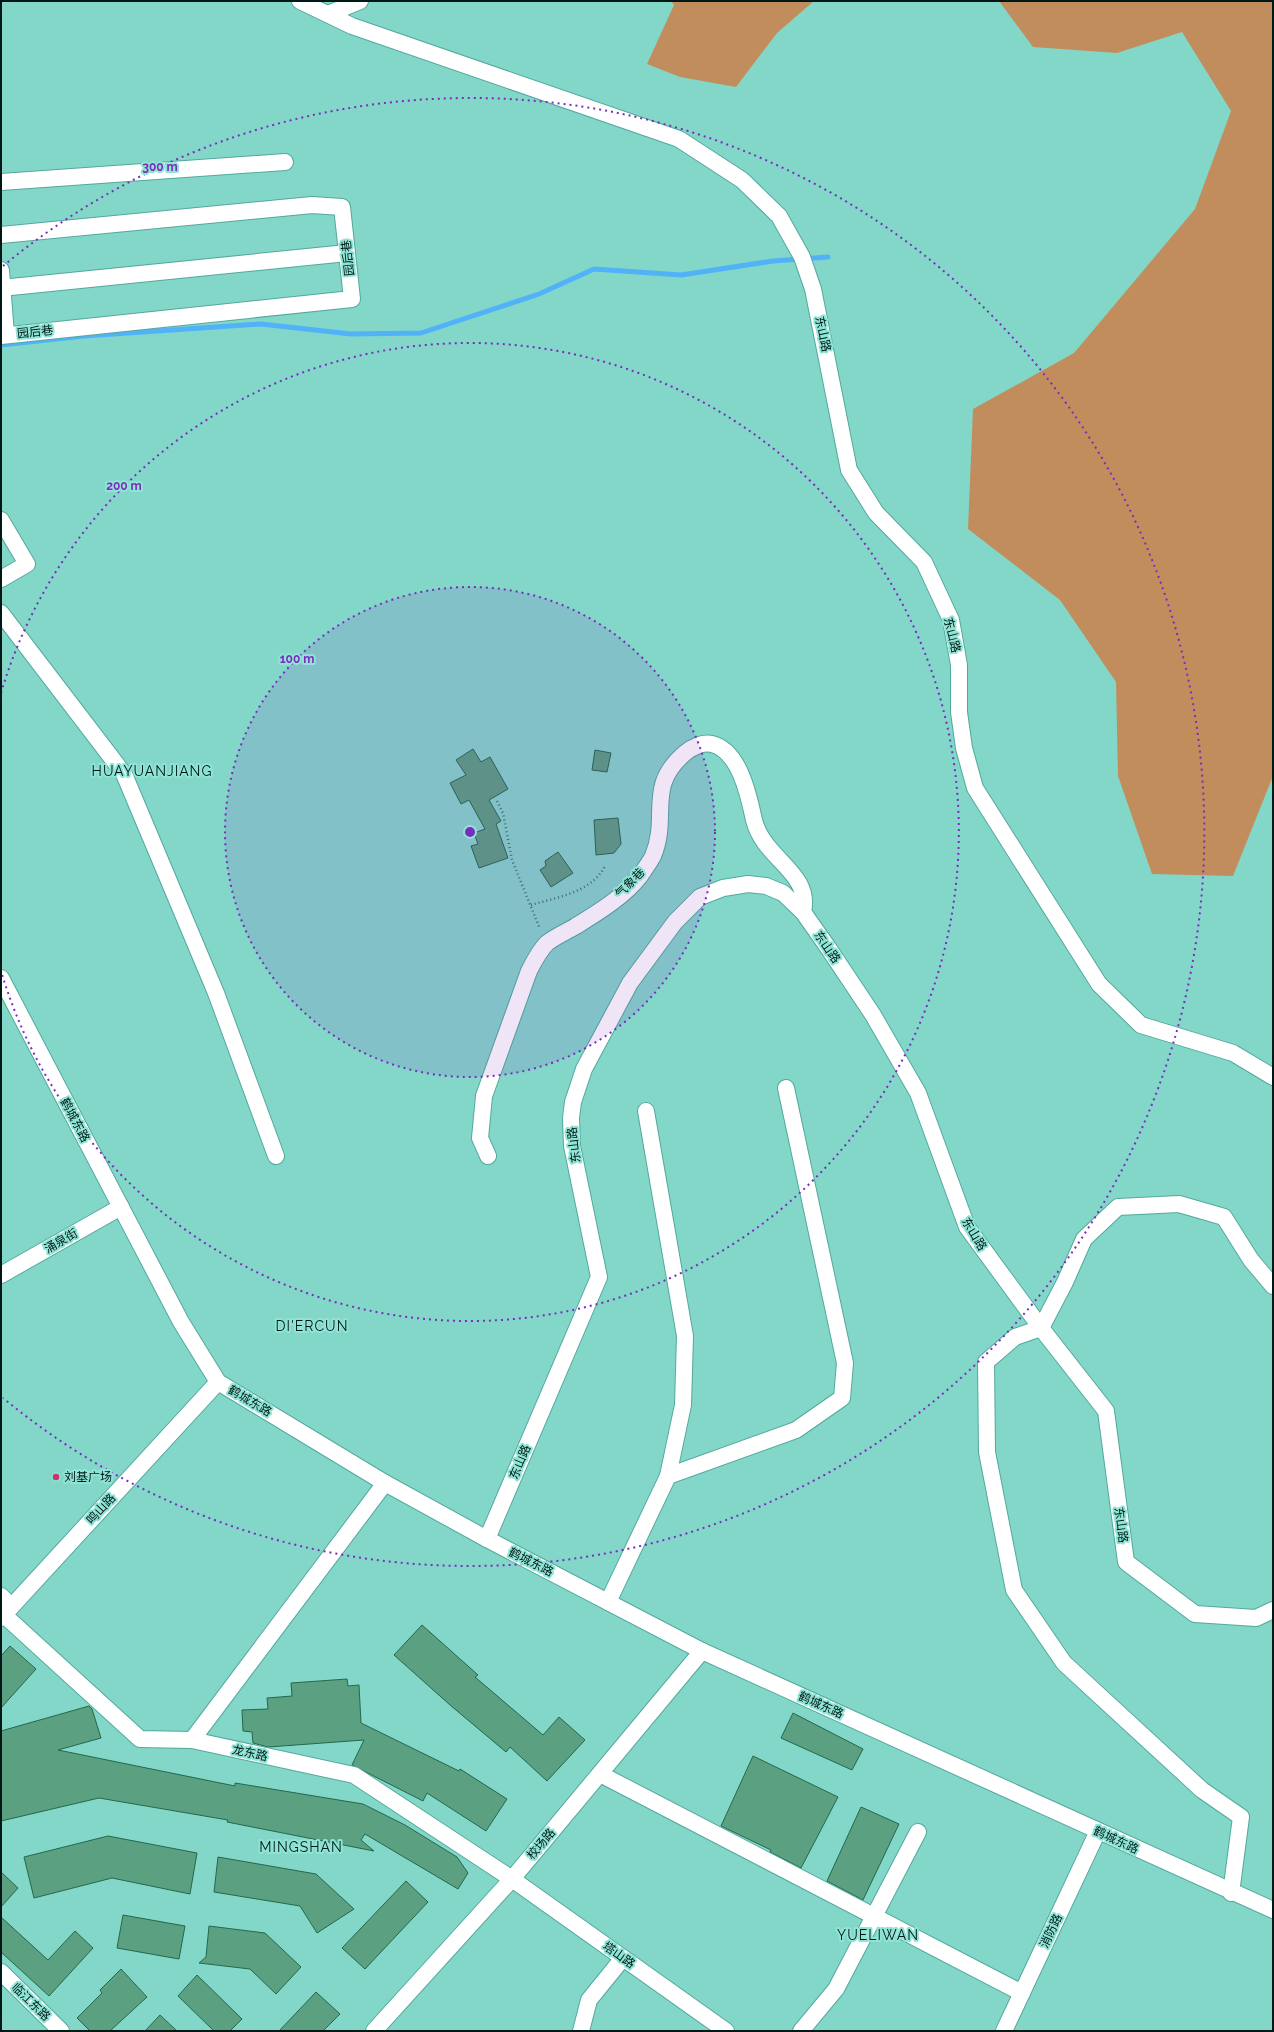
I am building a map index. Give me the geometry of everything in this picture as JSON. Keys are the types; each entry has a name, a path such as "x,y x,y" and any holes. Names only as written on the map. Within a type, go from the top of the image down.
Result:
{"street":[{"name":"东山路","path":"300,1 352,26 678,139 742,180 779,216 804,263 813,288 849,470 876,513 924,562 951,620 959,665 959,712 964,748 975,788 1046,903 1099,984 1141,1025 1233,1053 1273,1077"},
{"path":"328,14 360,1"},
{"path":"1,182 285,162"},
{"name":"园后巷","path":"1,235 312,205 342,207 352,299 4,336"},
{"path":"2,288 347,253"},
{"path":"1,270 4,336"},
{"path":"1,520 27,564 1,579"},
{"path":"1,613 124,774 216,993 276,1156"},
{"name":"气象巷","path":"488,1156 480,1138 484,1096 522,988 539,954 546,944 587,919 622,893 639,877 653,856 659,828 660,789 672,764 691,748 708,743 718,746 728,755 740,771 757,829 765,845 799,881 803,890 805,901 803,912"},
{"name":"东山路","path":"487,1539 599,1277 572,1146 571,1118 573,1102 584,1069 600,1036 630,983 675,922 700,897 723,888 748,884 766,886 783,893 803,912 873,1015 918,1093 967,1227 1041,1328 1106,1410 1126,1562 1194,1614 1256,1618 1273,1610"},
{"name":"鹤城东路","path":"1,978 7,1004 121,1207 180,1322 218,1382 385,1483 487,1539 702,1651 1273,1910"},
{"path":"668,1476 796,1430 842,1398 845,1363 786,1088"},
{"path":"608,1602 668,1476 683,1405 685,1336 646,1111"},
{"path":"1231,1892 1241,1818 1202,1790 1064,1663 1014,1590 987,1452 986,1362 1015,1337 1041,1328 1065,1282 1084,1239 1118,1207 1179,1204 1224,1217 1251,1260 1273,1286"},
{"name":"涌泉街","path":"1,1275 121,1207"},
{"name":"鸣山路","path":"4,1609 218,1382"},
{"path":"192,1740 385,1483"},
{"name":"龙东路","path":"4,1609 140,1738 192,1740 354,1775 512,1879"},
{"name":"校场路","path":"374,2031 512,1879 702,1651"},
{"path":"600,1774 1022,1993"},
{"name":"消防路","path":"1004,2031 1098,1831"},
{"path":"801,2031 836,1989 918,1832"},
{"name":"塔山路","path":"512,1879 726,2031"},
{"path":"581,2031 589,2000 623,1958"},
{"name":"临江东路","path":"1,1972 61,2031"}],"path":[{"path":"496,801 504,813 512,860 546,944"},
{"path":"531,905 582,888 594,882 605,866"}],"shaded area":[{"path":"671,1 814,1 777,33 736,87 680,77 647,64 674,5"},
{"path":"999,1 1273,1 1273,776 1233,876 1152,874 1118,776 1116,682 1060,600 968,529 973,409 1074,353 1195,209 1231,111 1182,32 1117,53 1033,47"}],"building":[{"path":"473,749 481,762 490,757 508,789 489,800 501,821 496,824 508,858 479,868 471,846 478,844 474,833 485,829 469,800 461,804 450,783 466,775 456,760"},
{"path":"595,750 611,753 607,772 592,770"},
{"path":"618,818 621,844 614,853 596,855 594,820"},
{"path":"558,852 573,873 551,887 540,870 546,866 545,861"},
{"path":"422,1625 478,1675 475,1677 543,1735 559,1717 585,1740 547,1781 510,1747 506,1752 394,1655"},
{"path":"10,1646 36,1669 1,1708 1,1656"},
{"path":"347,1679 348,1686 359,1685 361,1723 459,1771 460,1769 507,1799 486,1831 427,1793 423,1801 352,1765 364,1740 268,1747 253,1743 252,1732 243,1731 242,1710 268,1709 267,1698 292,1696 291,1683"},
{"path":"89,1706 92,1709 101,1738 58,1750 235,1786 235,1783 363,1804 405,1825 457,1857 468,1873 458,1889 365,1834 361,1840 374,1851 227,1822 228,1820 99,1798 1,1821 1,1731"},
{"path":"793,1713 863,1749 852,1770 781,1738"},
{"path":"753,1756 838,1797 801,1868 770,1852 771,1850 721,1826"},
{"path":"861,1807 899,1824 863,1900 827,1881"},
{"path":"108,1836 197,1853 190,1894 112,1878 34,1898 24,1857"},
{"path":"218,1857 316,1874 354,1909 317,1933 300,1906 214,1892"},
{"path":"1,1872 18,1888 1,1907"},
{"path":"406,1881 428,1902 365,1969 342,1948"},
{"path":"123,1915 185,1926 179,1959 117,1948"},
{"path":"1,1917 48,1960 75,1931 93,1948 49,1996 1,1952"},
{"path":"209,1926 265,1933 301,1967 276,1994 250,1969 199,1963 206,1957"},
{"path":"121,1969 147,1997 110,2031 90,2031 77,2018 102,1993 100,1990"},
{"path":"197,1975 242,2019 230,2031 214,2031 178,1996"},
{"path":"316,1992 340,2014 323,2031 279,2031"},
{"path":"160,2015 177,2031 145,2031"}],"waterway":[{"path":"1,345 84,336 261,324 351,334 421,333 539,294 594,269 681,275 773,261 828,257"}],"place":[{"name":"刘基广场","path":"56,1477"}],"district":[{"name":"HUAYUANJIANG","path":"152,771"},
{"name":"DI'ERCUN","path":"312,1326"},
{"name":"MINGSHAN","path":"301,1847"},
{"name":"YUELIWAN","path":"878,1935"}]}
